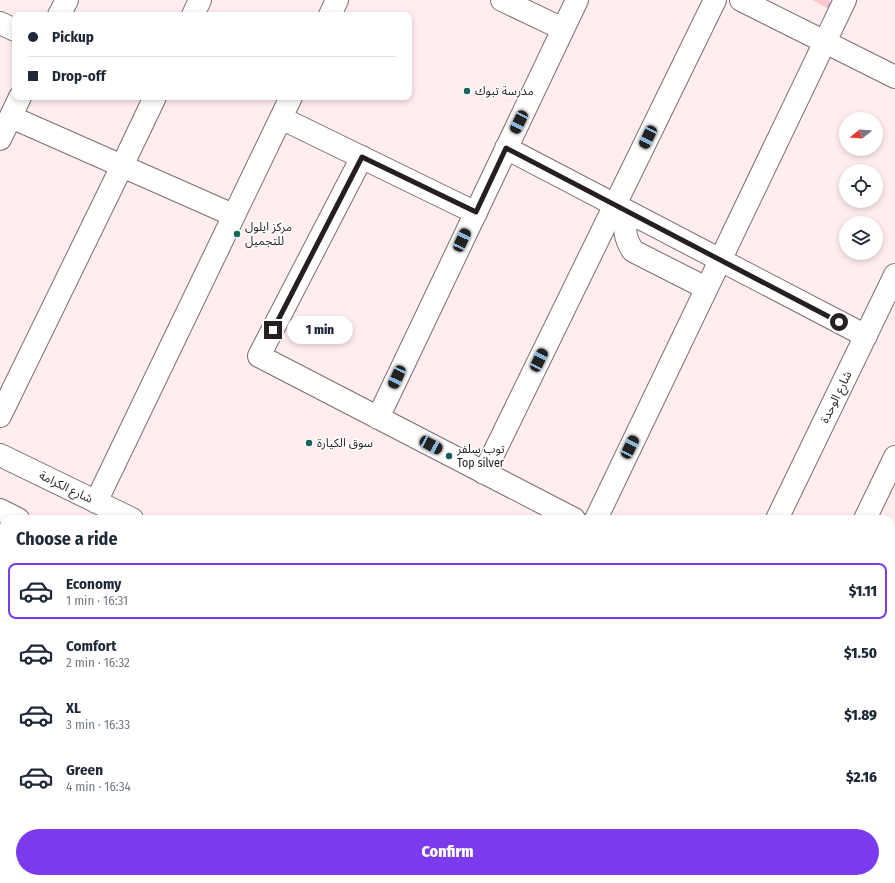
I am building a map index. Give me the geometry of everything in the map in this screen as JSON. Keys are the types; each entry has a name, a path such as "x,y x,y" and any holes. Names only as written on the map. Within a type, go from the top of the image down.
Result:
{"street":[{"path":"61,12 67,0"},
{"path":"194,12 200,0"},
{"path":"331,12 337,0"},
{"path":"502,0 563,29"},
{"path":"378,418 577,0"},
{"path":"484,472 621,209 715,0"},
{"path":"741,0 895,78"},
{"path":"598,515 845,0"},
{"path":"0,23 12,29"},
{"path":"0,139 19,100"},
{"path":"0,416 154,100"},
{"path":"96,502 290,100"},
{"path":"11,116 234,215"},
{"path":"281,118 476,212"},
{"path":"506,148 866,336"},
{"path":"362,157 259,356 566,515"},
{"path":"621,209 626,240 633,251 706,288"},
{"name":"شارع الوحدة","path":"779,515 895,275"},
{"name":"شارع الكرامة","path":"0,455 124,515"},
{"path":"867,515 895,457"},
{"path":"0,510 10,515"}],"building":[{"path":"812,0 830,0 827,7"}],"place":[{"name":"مدرسة تبوك","path":"467,91"},
{"name":"مركز ايلول للتجميل","path":"237,234"},
{"name":"سوق الكيارة","path":"309,443"},
{"name":"توب سلفر Top silver","path":"449,456"}],"route":[{"path":"273,330 362,157 476,212 506,148 839,322"}]}
